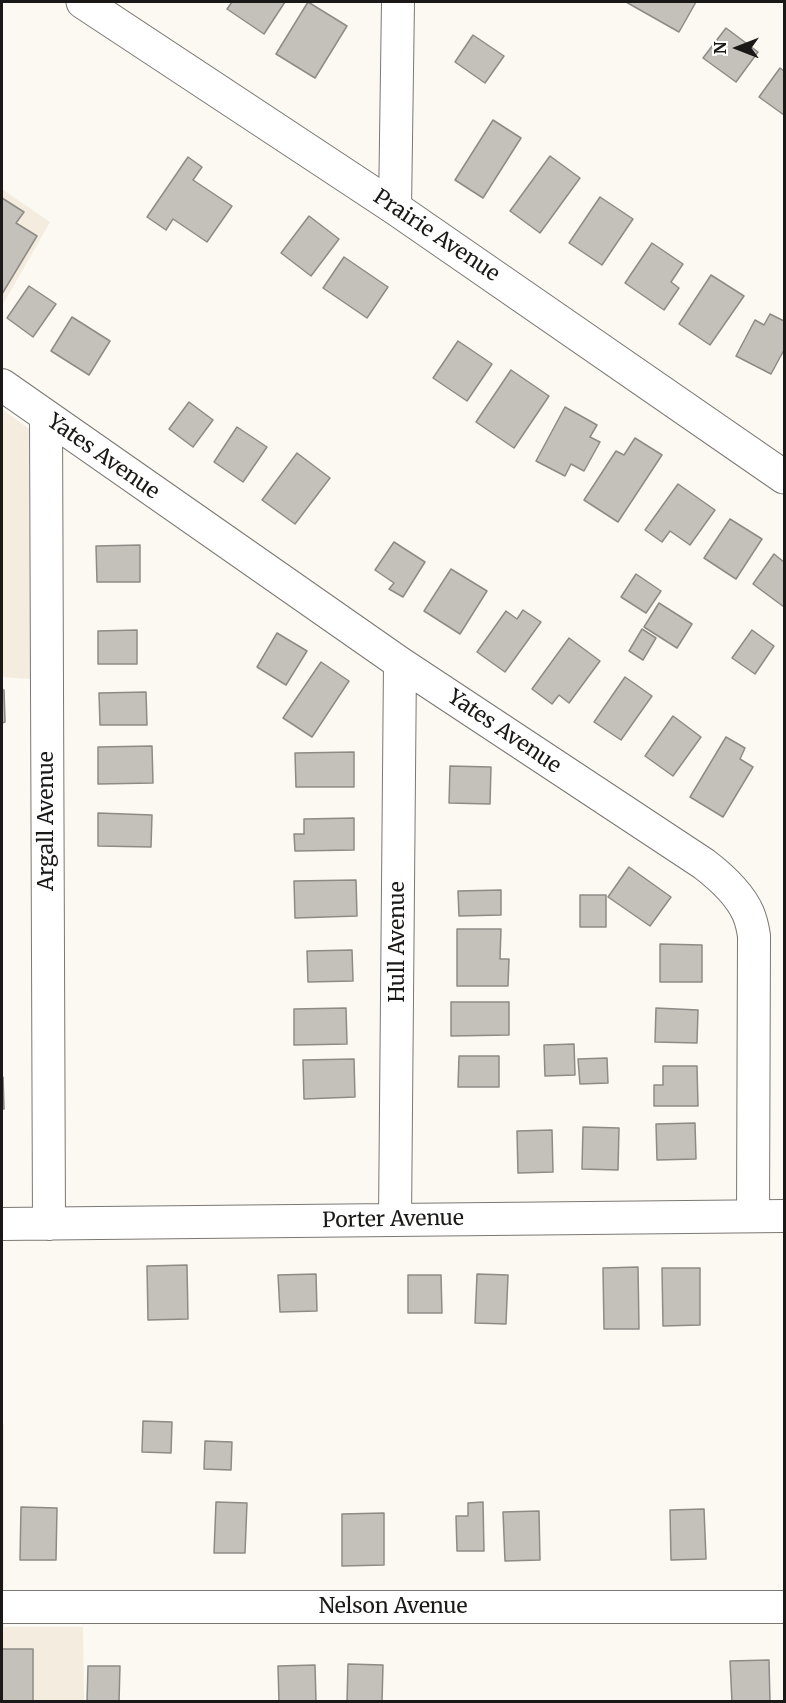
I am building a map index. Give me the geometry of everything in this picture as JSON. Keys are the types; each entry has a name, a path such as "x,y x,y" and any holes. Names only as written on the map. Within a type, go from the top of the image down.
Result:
{"main road":[{"name":"Prairie Avenue","path":"83,2 395,208 784,477"}],"street":[{"path":"395,208 398,2"},
{"name":"Yates Avenue","path":"2,386 400,663 704,864 734,891 748,914 754,936 753,1216"},
{"name":"Argall Avenue","path":"46,417 49,1224"},
{"name":"Hull Avenue","path":"395,1220 400,663"},
{"name":"Porter Avenue","path":"2,1224 784,1216"},
{"name":"Nelson Avenue","path":"2,1607 784,1607"}],"shaded area":[{"path":"2,189 50,222 2,306"},
{"path":"2,409 32,431 30,679 2,677"},
{"path":"2,1424 4,1424 4,1627 83,1627 84,1701 2,1701"}],"building":[{"path":"232,2 285,2 264,34 227,9"},
{"path":"308,2 347,26 315,78 276,54"},
{"path":"626,2 696,2 679,32"},
{"path":"726,28 758,52 736,82 703,58"},
{"path":"473,35 504,56 485,83 455,62"},
{"path":"780,68 784,71 784,115 759,97"},
{"path":"493,120 521,138 483,198 455,180"},
{"path":"550,156 580,178 540,233 510,211"},
{"path":"188,157 202,167 193,180 232,206 207,242 173,219 166,230 147,217"},
{"path":"600,197 633,219 602,265 569,243"},
{"path":"2,198 24,212 16,223 37,236 2,294"},
{"path":"309,216 339,239 311,276 281,253"},
{"path":"652,243 683,264 671,282 679,288 664,310 625,283"},
{"path":"344,257 388,287 367,318 323,288"},
{"path":"711,275 744,296 710,345 679,324"},
{"path":"29,286 56,304 33,337 7,318"},
{"path":"770,314 784,321 784,350 771,374 736,356 755,320 764,325"},
{"path":"72,317 110,341 89,375 51,351"},
{"path":"458,341 492,364 467,401 433,378"},
{"path":"511,370 549,396 514,448 476,422"},
{"path":"189,402 213,420 193,447 169,429"},
{"path":"565,407 597,425 590,437 600,442 584,471 571,464 565,476 536,461"},
{"path":"237,427 267,447 243,482 214,462"},
{"path":"635,438 662,455 618,522 584,500 616,451 624,455"},
{"path":"297,453 330,478 295,524 262,500"},
{"path":"678,484 715,510 690,545 670,531 662,542 645,530"},
{"path":"730,519 762,539 736,579 704,558"},
{"path":"394,542 425,562 403,597 389,589 394,583 375,570"},
{"path":"140,545 140,582 97,582 96,546"},
{"path":"774,554 784,562 784,607 753,584"},
{"path":"451,569 487,591 460,634 424,611"},
{"path":"636,574 661,591 646,613 621,597"},
{"path":"659,603 692,624 677,648 644,627"},
{"path":"523,610 541,622 505,672 477,652 506,611 517,619"},
{"path":"642,629 656,638 643,660 629,651"},
{"path":"137,630 137,664 98,664 98,631"},
{"path":"752,630 774,646 755,674 732,658"},
{"path":"277,633 307,651 286,685 257,667"},
{"path":"569,638 600,661 569,703 559,695 552,704 532,689"},
{"path":"321,662 349,681 312,737 283,718"},
{"path":"625,677 652,696 621,740 594,722"},
{"path":"2,690 4,690 5,722 2,723"},
{"path":"146,692 147,725 100,725 99,693"},
{"path":"673,716 701,737 673,776 645,756"},
{"path":"726,737 745,748 740,759 753,767 723,817 690,797"},
{"path":"152,746 153,783 98,784 98,747"},
{"path":"354,752 354,787 296,787 295,753"},
{"path":"450,766 491,767 490,804 449,803"},
{"path":"98,813 152,815 151,847 98,846"},
{"path":"354,818 354,850 295,851 294,834 304,834 304,819"},
{"path":"629,867 671,897 650,926 608,897"},
{"path":"356,880 357,916 295,918 294,881"},
{"path":"501,890 501,915 459,916 458,891"},
{"path":"580,895 606,895 606,927 580,927"},
{"path":"457,929 501,929 500,959 509,959 508,986 457,986"},
{"path":"660,944 702,945 702,982 660,982"},
{"path":"352,950 353,981 308,982 307,951"},
{"path":"451,1002 509,1002 509,1035 451,1036"},
{"path":"346,1008 347,1044 294,1045 294,1009"},
{"path":"656,1008 698,1010 697,1043 655,1042"},
{"path":"574,1044 575,1075 545,1076 544,1045"},
{"path":"459,1056 499,1056 499,1087 458,1087"},
{"path":"607,1058 608,1083 580,1084 578,1059"},
{"path":"354,1059 355,1097 304,1099 303,1060"},
{"path":"663,1066 697,1066 698,1106 654,1106 654,1085 663,1085"},
{"path":"2,1078 4,1109 2,1109"},
{"path":"695,1123 696,1159 657,1160 656,1124"},
{"path":"583,1127 619,1128 618,1170 582,1169"},
{"path":"552,1130 553,1172 518,1173 517,1131"},
{"path":"187,1265 188,1319 148,1320 147,1266"},
{"path":"638,1267 639,1329 604,1329 603,1268"},
{"path":"662,1268 700,1268 700,1325 663,1326"},
{"path":"316,1274 317,1311 280,1312 278,1275"},
{"path":"477,1274 508,1275 506,1324 475,1323"},
{"path":"408,1275 441,1275 442,1313 408,1313"},
{"path":"143,1421 172,1422 171,1453 142,1452"},
{"path":"205,1441 232,1442 231,1470 204,1469"},
{"path":"216,1502 247,1503 245,1553 214,1553"},
{"path":"483,1502 484,1551 457,1551 456,1516 468,1516 468,1503"},
{"path":"21,1507 57,1508 56,1560 20,1560"},
{"path":"704,1509 706,1559 671,1560 670,1510"},
{"path":"539,1511 540,1560 505,1561 503,1512"},
{"path":"384,1513 384,1565 342,1566 342,1514"},
{"path":"2,1649 33,1649 33,1702 2,1702"},
{"path":"769,1660 770,1702 732,1702 730,1661"},
{"path":"348,1664 383,1665 382,1702 347,1702"},
{"path":"315,1665 316,1702 279,1702 278,1666"},
{"path":"88,1666 120,1666 119,1702 87,1702"}]}
